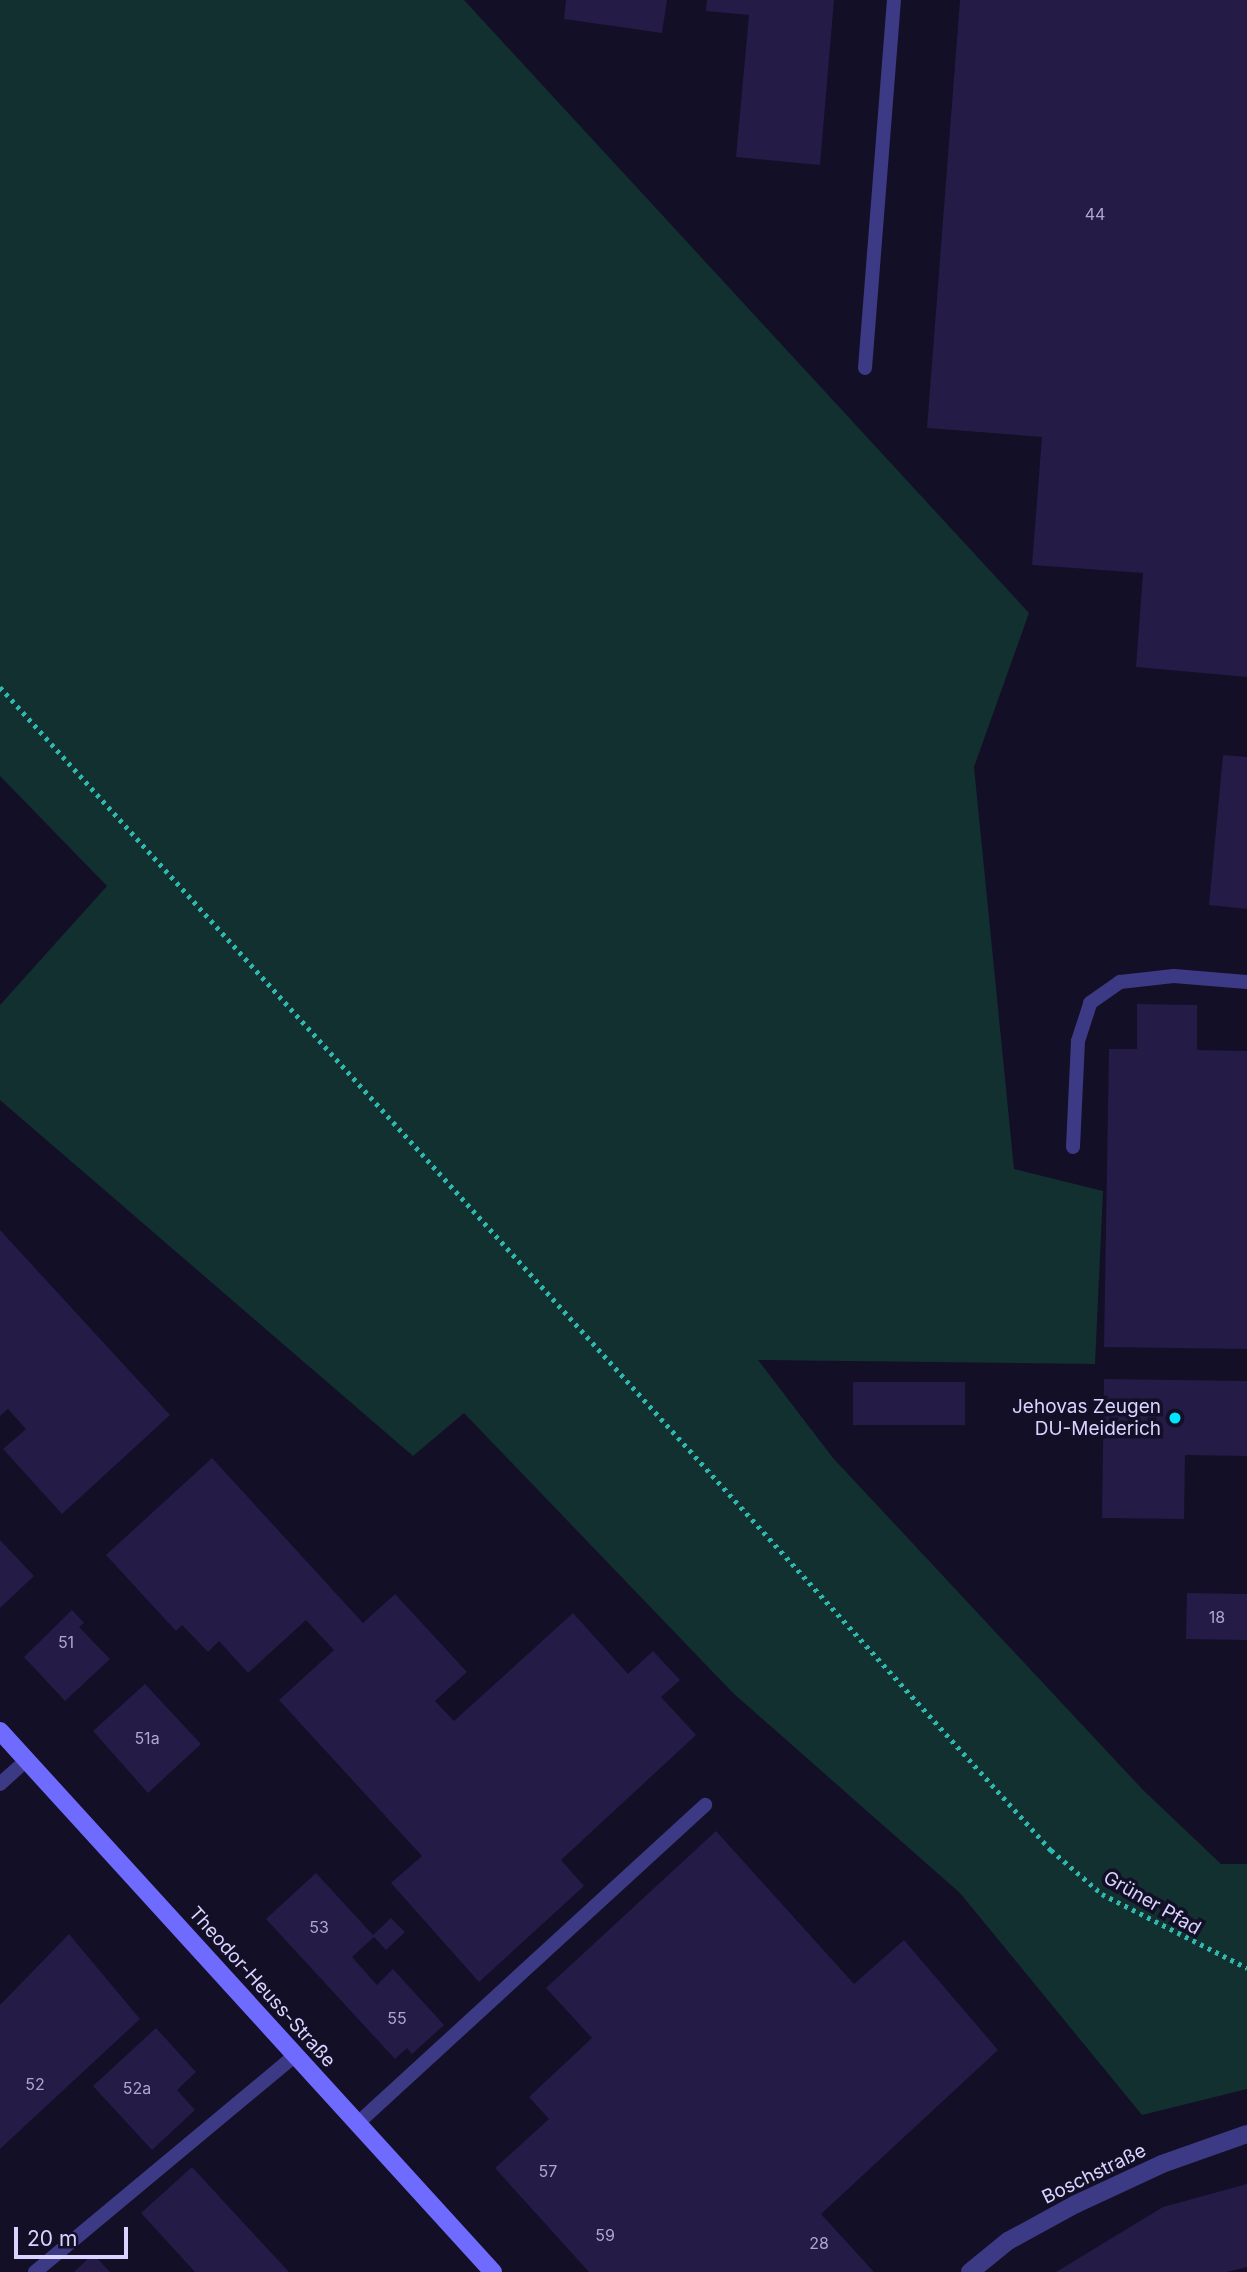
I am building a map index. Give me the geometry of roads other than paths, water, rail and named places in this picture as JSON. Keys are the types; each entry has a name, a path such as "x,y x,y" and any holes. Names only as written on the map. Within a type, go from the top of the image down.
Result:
{"street":[{"name":"Theodor-Heuss-Straße","path":"0,1731 493,2272"},
{"name":"Boschstraße","path":"970,2272 1008,2241 1076,2204 1162,2164 1247,2134"}],"lane":[{"path":"866,368 894,0"},
{"path":"1073,1147 1078,1041 1090,1003 1120,982 1174,976 1247,982"},
{"path":"0,1784 27,1760"},
{"path":"358,2123 705,1805"},
{"path":"35,2272 295,2055"}],"place":[{"name":"Jehovas Zeugen DU-Meiderich","path":"1175,1418"}]}
